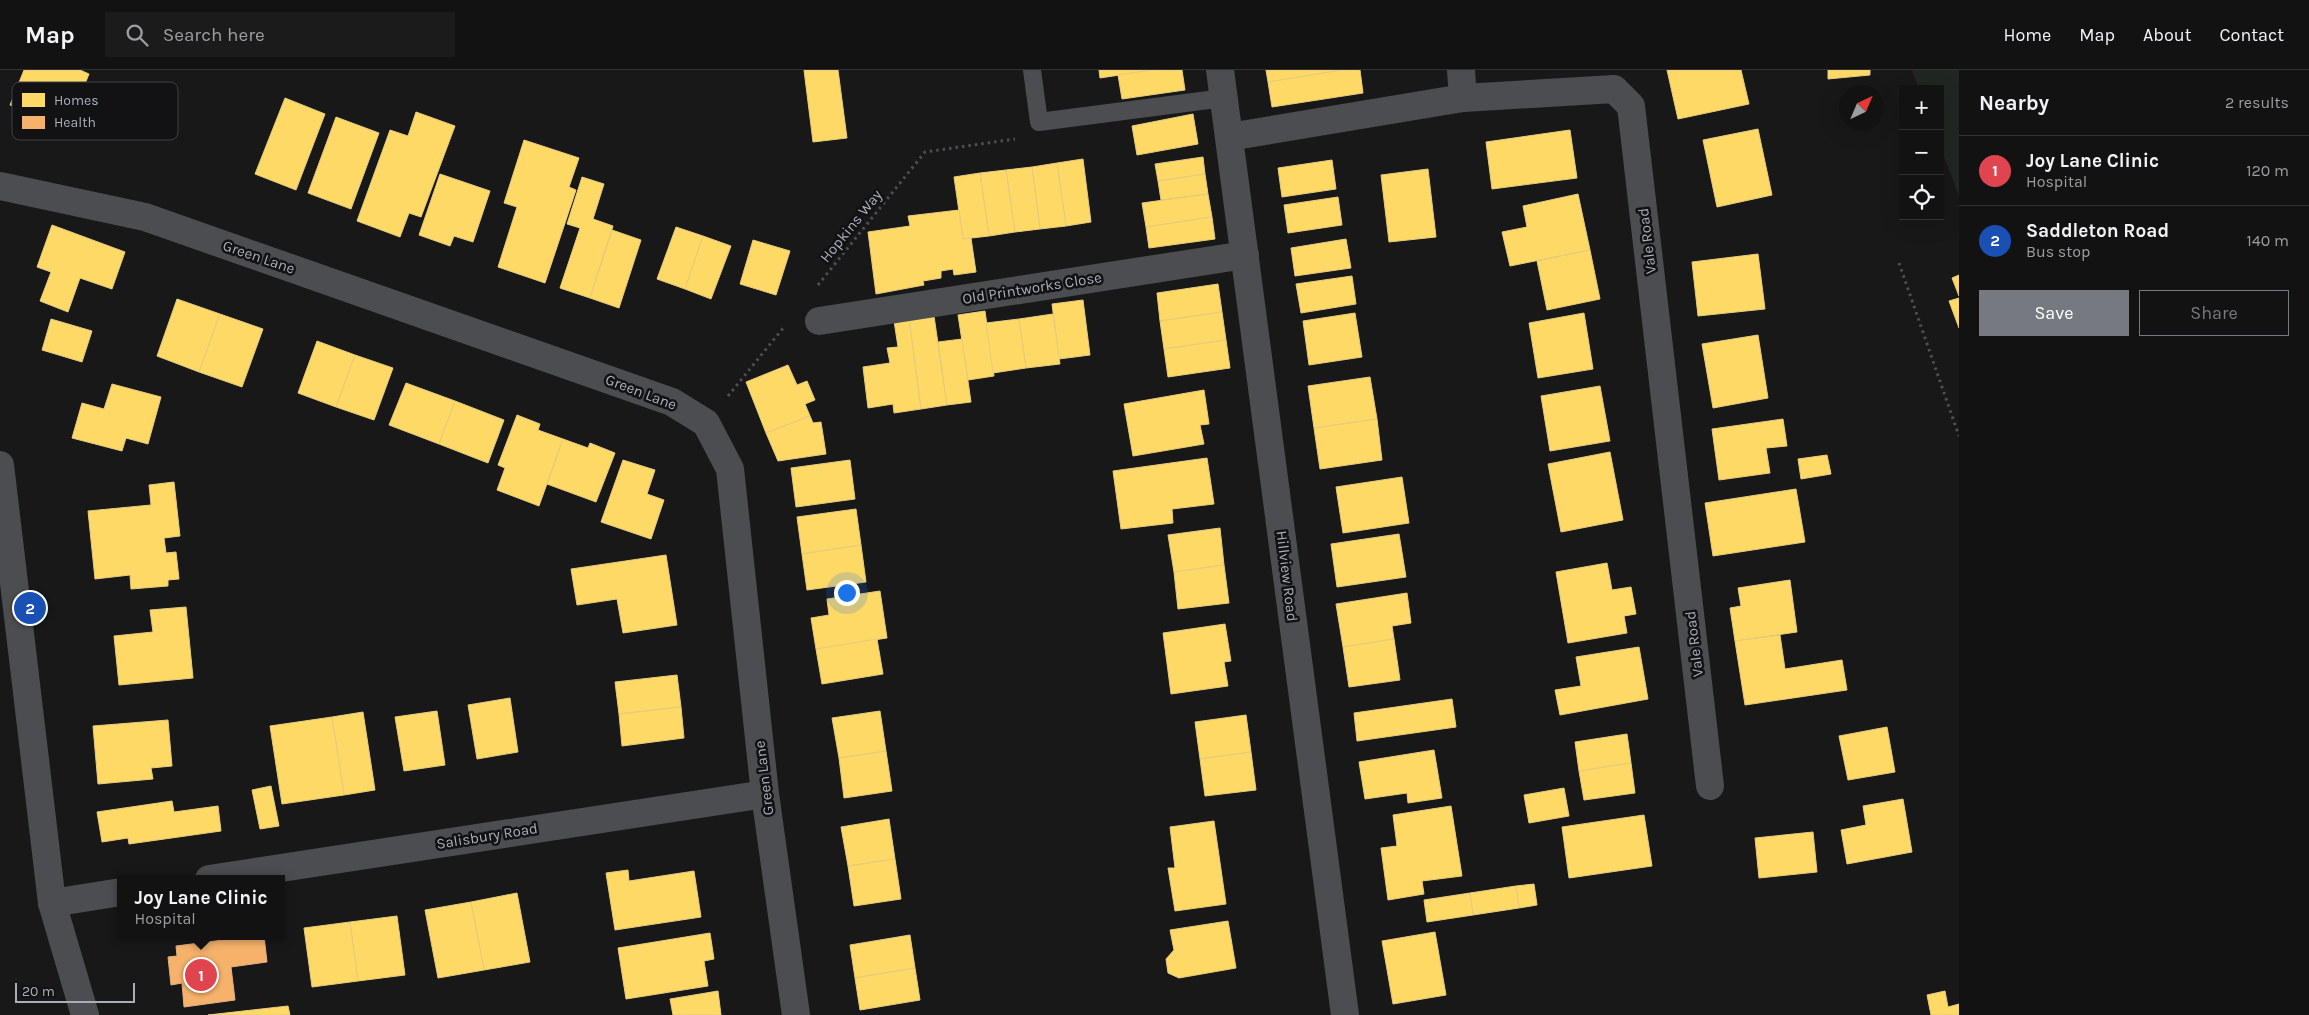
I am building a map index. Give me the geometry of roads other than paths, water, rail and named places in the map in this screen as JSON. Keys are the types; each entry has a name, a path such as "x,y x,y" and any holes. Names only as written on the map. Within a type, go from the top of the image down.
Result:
{"street":[{"name":"Hillview Road","path":"1220,70 1345,1015"},
{"path":"1461,70 1463,98"},
{"name":"Vale Road","path":"1228,137 1463,98 1614,90 1631,106 1710,786"},
{"name":"Green Lane","path":"0,186 145,217 672,402 706,424 730,469 765,794 796,1015"},
{"name":"Old Printworks Close","path":"819,321 1245,255"},
{"path":"0,465 52,903 85,1015"},
{"name":"Salisbury Road","path":"235,875 765,794"},
{"path":"52,903 117,893"}],"lane":[{"path":"1032,70 1039,122 1224,98"}],"place":[{"name":"Saddleton Road","path":"30,608"},
{"name":"Joy Lane Clinic","path":"201,975"}]}
